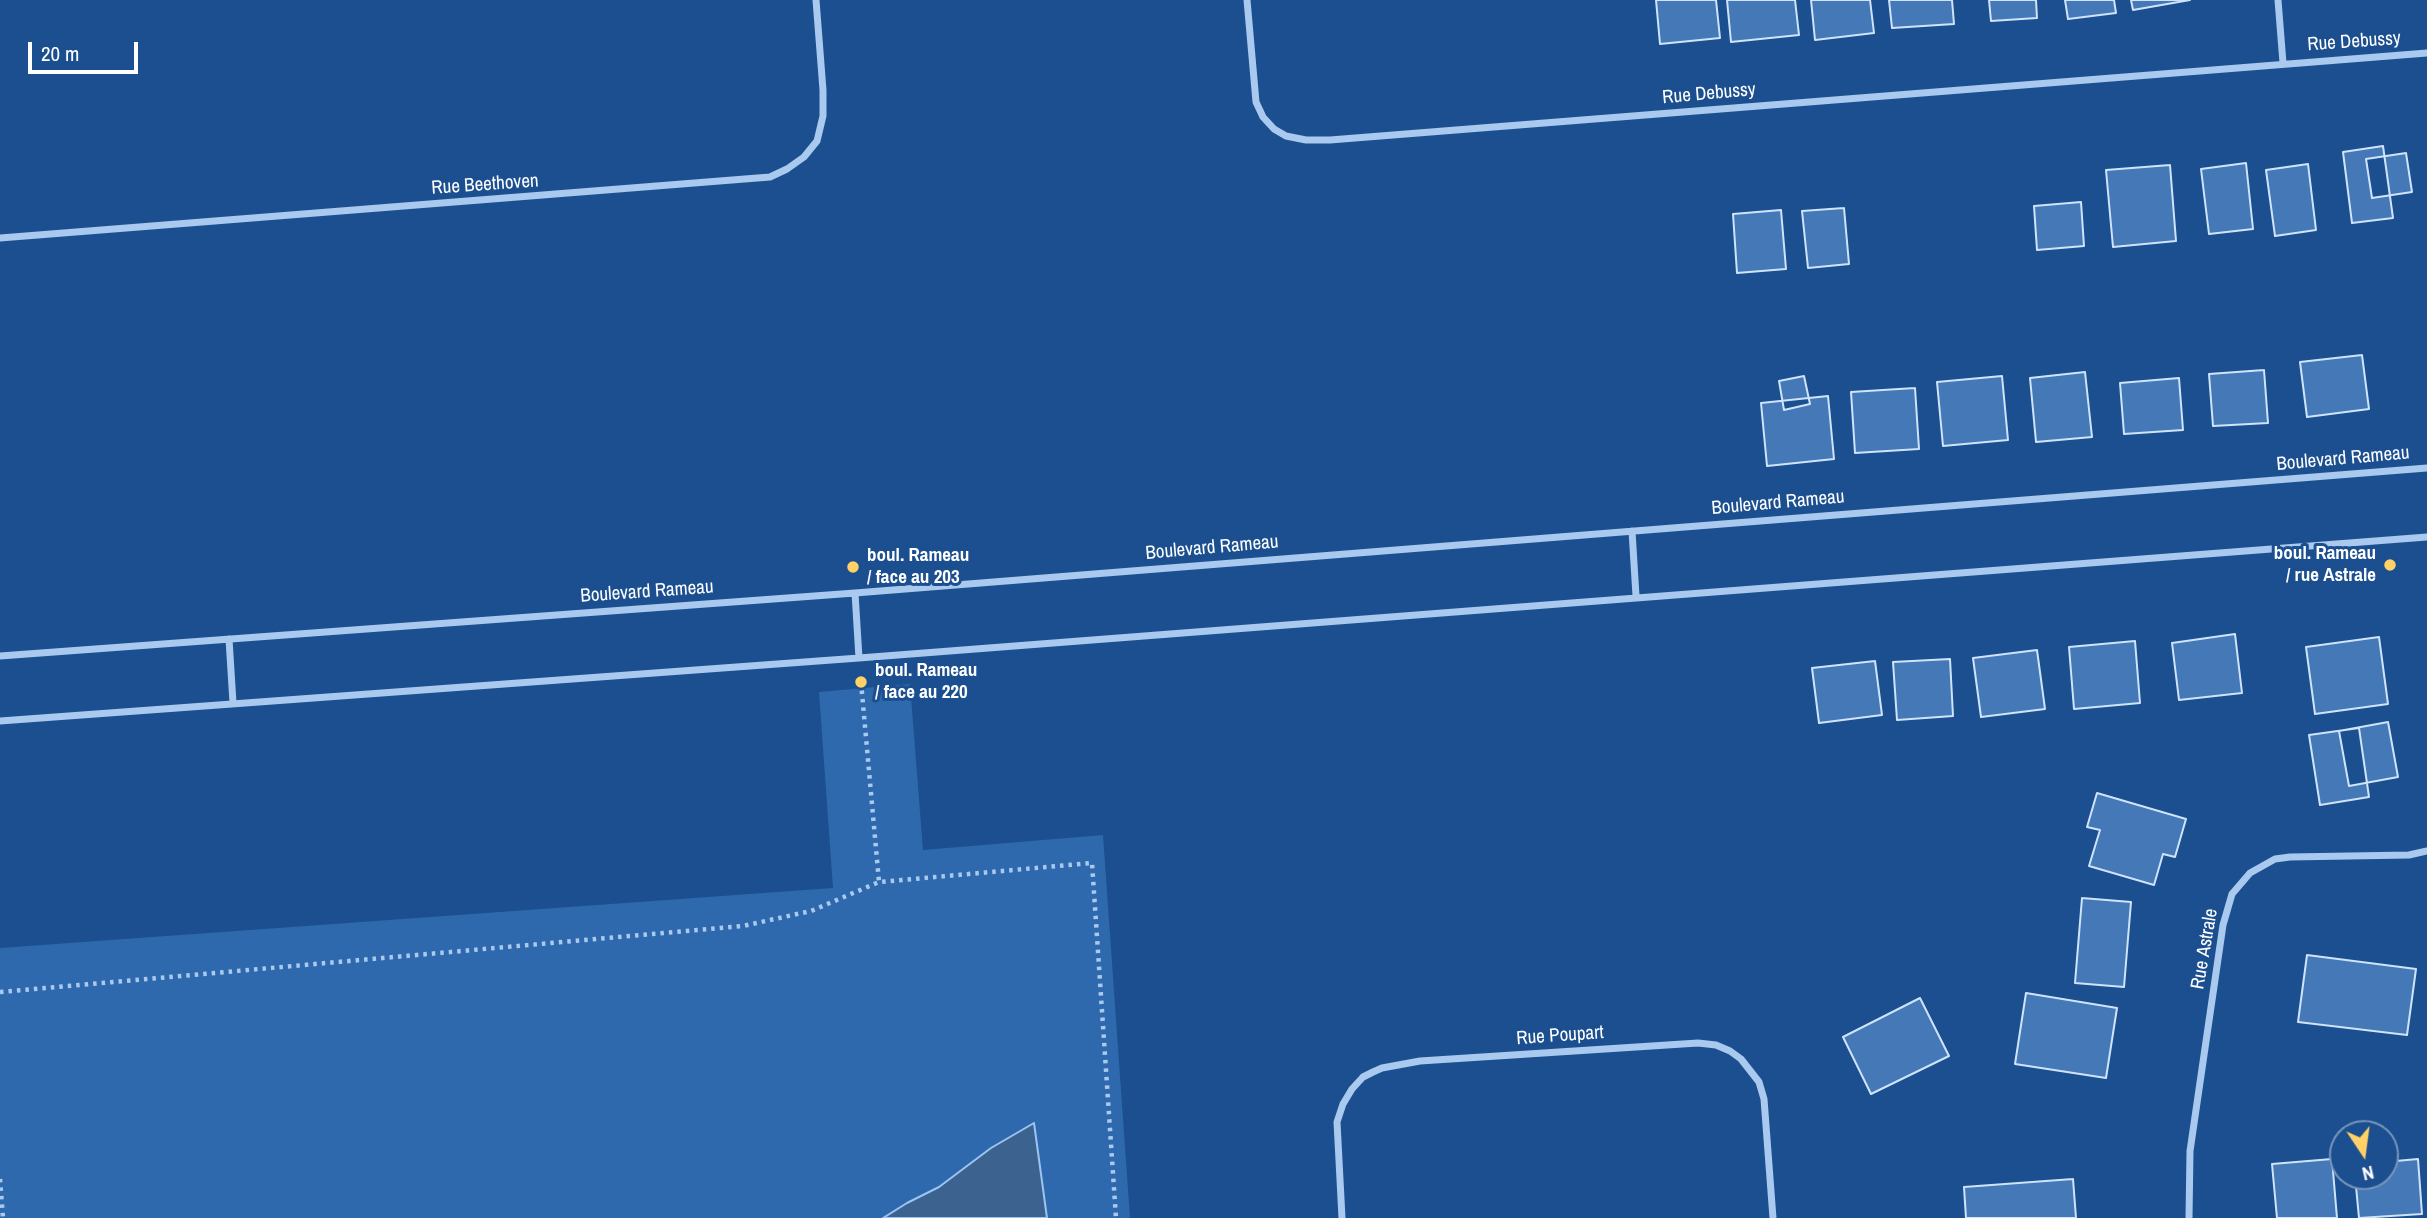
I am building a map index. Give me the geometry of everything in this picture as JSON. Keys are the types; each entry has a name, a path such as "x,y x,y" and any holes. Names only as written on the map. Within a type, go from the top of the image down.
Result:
{"street":[{"name":"Rue Beethoven","path":"0,238 770,177 804,157 817,141 823,116 823,90 816,0"},
{"name":"Rue Debussy","path":"1247,0 1256,102 1263,117 1274,129 1286,136 1306,140 2427,53"},
{"name":"Rue Debussy","path":"2277,0 2283,63"},
{"name":"Boulevard Rameau","path":"0,656 855,593 2427,468"},
{"path":"1632,531 1636,596"},
{"path":"0,721 859,658 2427,537"},
{"path":"855,593 859,658"},
{"path":"229,639 233,703"},
{"name":"Rue Astrale","path":"2189,1218 2191,1143 2222,925 2232,894 2250,873 2276,859 2409,855 2427,851"},
{"name":"Rue Poupart","path":"1342,1218 1337,1122 1352,1089 1363,1077 1373,1072 1420,1062 1698,1043 1716,1045 1730,1051 1741,1059 1759,1082 1764,1099 1773,1218"}],"path":[{"path":"861,682 879,881"},
{"path":"0,992 743,926 811,911 879,881 1091,863 1116,1218"},
{"path":"0,1179 3,1218"}],"shaded area":[{"path":"910,684 923,850 1103,835 1130,1218 0,1218 0,948 833,888 819,692"},
{"path":"1034,1123 1047,1218 883,1218 939,1187 991,1148"}],"building":[{"path":"1656,0 1716,0 1720,38 1660,44"},
{"path":"1727,0 1795,0 1799,35 1731,42"},
{"path":"1811,0 1870,0 1874,33 1815,40"},
{"path":"1889,0 1952,0 1954,24 1892,28"},
{"path":"1989,0 2036,0 2037,18 1991,21"},
{"path":"2065,0 2114,0 2116,13 2068,19"},
{"path":"2131,0 2190,0 2133,10"},
{"path":"2383,146 2393,218 2352,223 2343,152"},
{"path":"2406,153 2412,192 2372,198 2366,159"},
{"path":"2246,163 2253,229 2209,234 2201,169"},
{"path":"2308,164 2316,230 2275,236 2266,170"},
{"path":"2170,165 2176,241 2113,247 2106,170"},
{"path":"2081,202 2084,246 2037,250 2034,206"},
{"path":"1844,208 1849,264 1808,268 1802,211"},
{"path":"1781,210 1786,269 1737,273 1733,214"},
{"path":"2362,355 2369,409 2307,417 2300,362"},
{"path":"2264,370 2268,423 2213,426 2209,374"},
{"path":"2085,372 2092,437 2036,442 2030,378"},
{"path":"1804,376 1810,404 1784,410 1779,381"},
{"path":"2002,376 2008,440 1943,446 1937,382"},
{"path":"2179,378 2183,430 2124,434 2120,383"},
{"path":"1915,388 1919,449 1855,453 1851,392"},
{"path":"1828,396 1834,459 1767,466 1761,403"},
{"path":"2235,634 2242,693 2179,700 2172,643"},
{"path":"2379,637 2388,704 2315,714 2306,647"},
{"path":"2135,641 2140,703 2074,709 2069,647"},
{"path":"2037,650 2045,709 1981,717 1973,658"},
{"path":"1950,659 1953,716 1897,720 1893,662"},
{"path":"1875,661 1882,715 1819,723 1812,668"},
{"path":"2388,722 2398,777 2349,786 2339,731"},
{"path":"2359,728 2369,797 2320,805 2309,735"},
{"path":"2097,793 2186,819 2175,857 2163,854 2154,885 2089,866 2100,830 2087,827"},
{"path":"2082,898 2131,902 2124,987 2075,983"},
{"path":"2307,955 2416,969 2407,1035 2298,1022"},
{"path":"2026,993 2117,1008 2106,1078 2015,1064"},
{"path":"1920,998 1949,1056 1871,1094 1843,1037"},
{"path":"2329,1159 2329,1190 2335,1190 2337,1218 2277,1218 2272,1164"},
{"path":"2418,1159 2422,1214 2359,1218 2356,1190 2399,1190 2399,1161"},
{"path":"2073,1179 2076,1218 1966,1218 1964,1187"}],"place":[{"name":"boul. Rameau / rue Astrale","path":"2390,565"},
{"name":"boul. Rameau / face au 203","path":"853,567"},
{"name":"boul. Rameau / face au 220","path":"861,682"}]}
